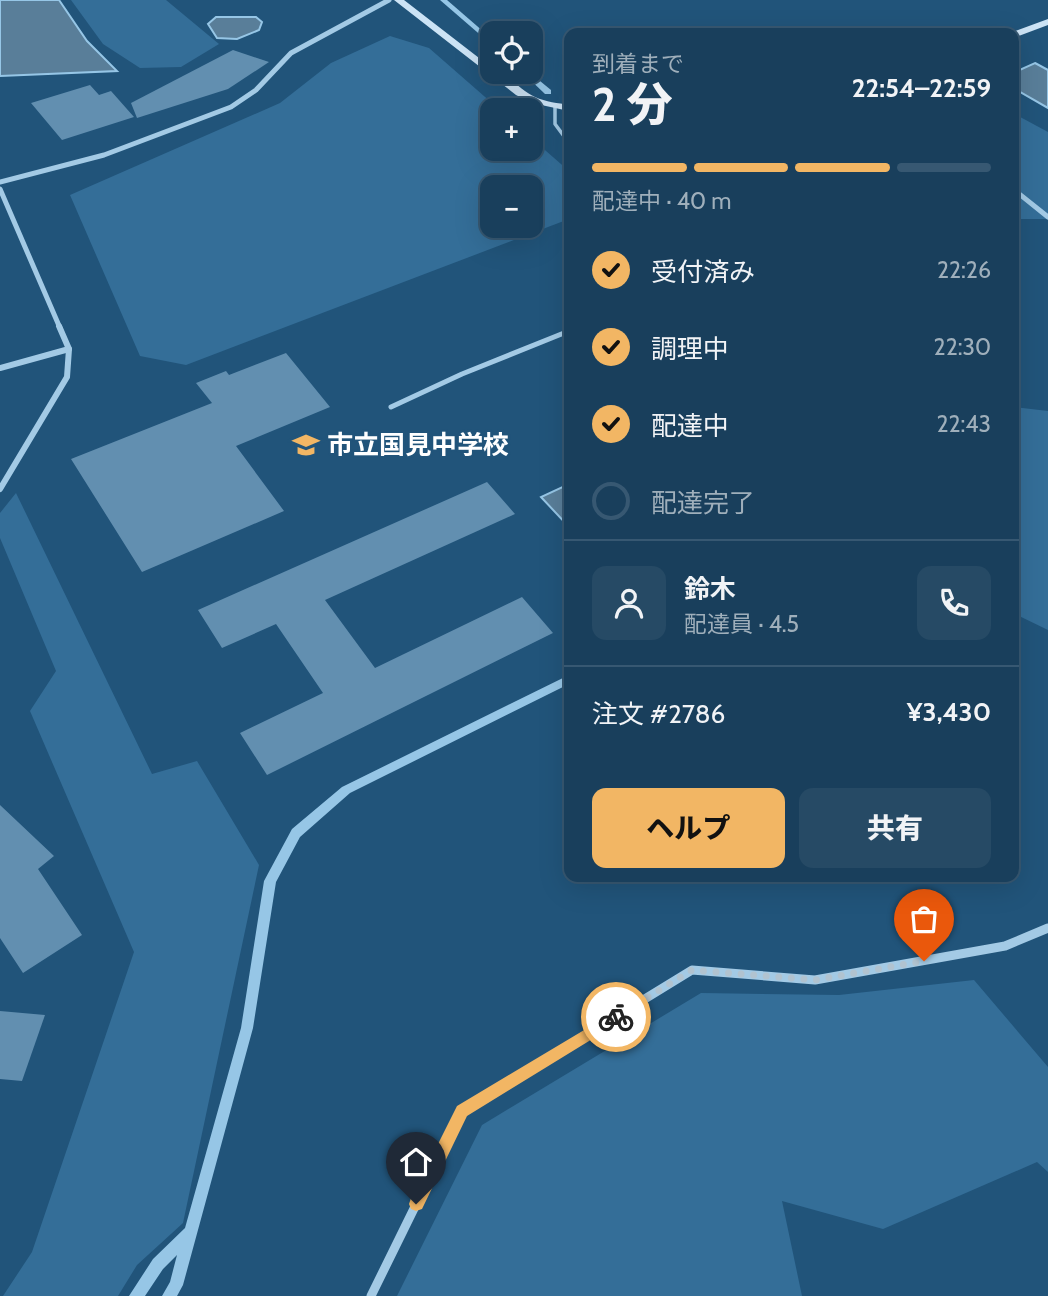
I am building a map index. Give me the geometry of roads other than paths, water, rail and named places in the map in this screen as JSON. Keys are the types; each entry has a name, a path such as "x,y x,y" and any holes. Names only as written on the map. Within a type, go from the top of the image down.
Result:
{"street":[{"path":"0,181 104,155 231,107 256,90 291,53 389,0"},
{"path":"398,0 510,87 535,101 564,107"},
{"path":"1019,33 1048,22"},
{"path":"0,189 69,349 67,377 0,489"},
{"path":"1019,194 1048,216"},
{"path":"0,368 69,349"},
{"path":"371,1296 462,1111 692,970 815,980 1005,946 1048,928"}],"lane":[{"path":"555,106 555,124 564,136"},
{"path":"391,407 462,374 564,333"}],"waterway":[{"path":"443,0 480,32"},
{"path":"539,84 548,92"},
{"path":"191,1232 247,1028 270,881 296,833 346,790 564,681"},
{"path":"136,1296 158,1264 191,1232"},
{"path":"169,1296 176,1285 191,1232"}],"place":[{"name":"市立国見中学校","path":"306,445"}]}
